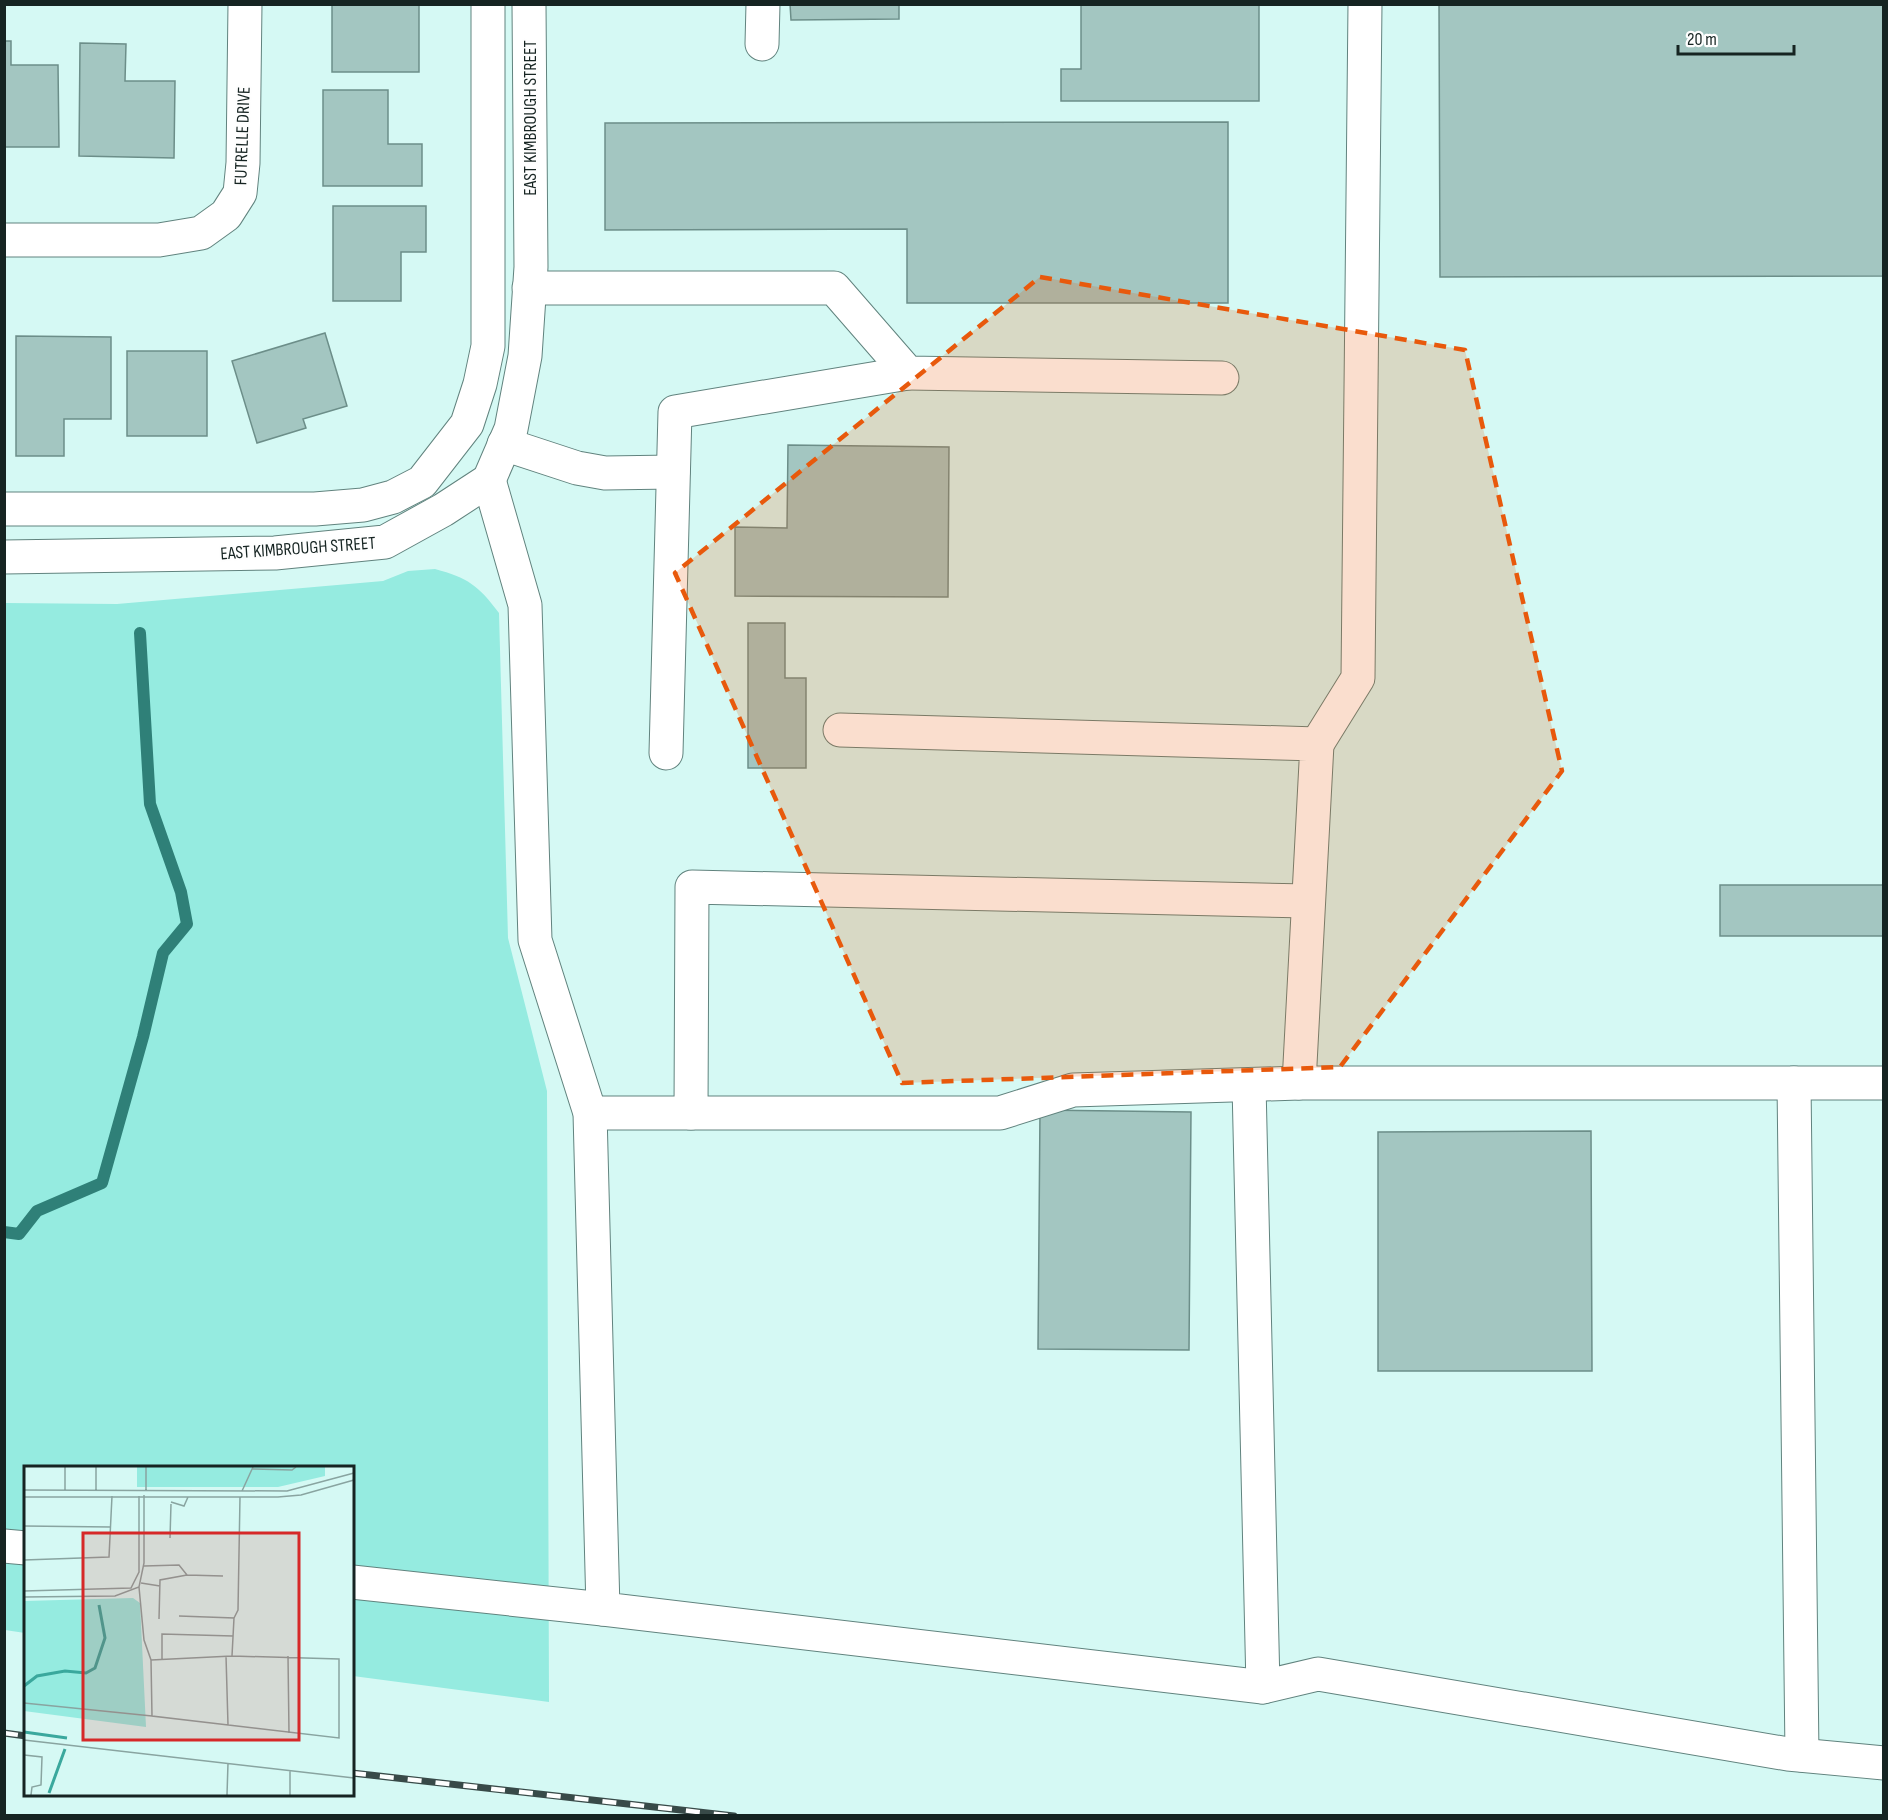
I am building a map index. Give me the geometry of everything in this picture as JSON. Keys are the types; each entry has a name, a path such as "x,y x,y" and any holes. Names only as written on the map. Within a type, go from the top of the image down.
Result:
{"street":[{"name":"FUTRELLE DRIVE","path":"4,240 159,240 201,233 226,215 240,194 243,163 244,4"},
{"path":"4,509 315,509 363,505 383,500 422,482 467,424 480,384 488,346 488,4"},
{"name":"EAST KIMBROUGH STREET","path":"4,557 275,553 385,542 443,510 489,480 511,429 525,356 531,267 530,4"},
{"path":"762,44 763,4"},
{"path":"1299,1083 1317,744 1358,678 1365,4"},
{"path":"529,288 834,288 908,373"},
{"path":"666,753 675,412 908,373 1222,378"},
{"path":"504,444 577,468 605,473 673,472"},
{"path":"489,480 525,605 535,940 590,1113 603,1609"},
{"path":"840,730 1317,744"},
{"path":"691,1113 692,887 1308,901"},
{"path":"590,1113 1000,1113 1073,1090 1299,1083 1884,1083"},
{"path":"1794,1083 1802,1755"},
{"path":"1249,1085 1263,1687"},
{"path":"4,1546 24,1548"},
{"path":"354,1582 603,1609 1263,1687 1318,1674 1802,1755 1884,1763"}],"highlighted area":[{"path":"1040,277 1465,350 1562,771 1340,1067 902,1083 675,573"}],"green space":[{"path":"435,569 464,579 478,589 499,613 508,938 547,1091 549,1702 354,1676 354,1466 24,1466 24,1633 5,1630 5,603 117,604 383,581 408,571"}],"building":[{"path":"332,4 419,4 419,72 332,72"},
{"path":"790,4 899,4 899,19 791,20"},
{"path":"1081,4 1259,4 1259,101 1061,101 1061,69 1081,69"},
{"path":"1439,4 1884,4 1884,276 1440,277"},
{"path":"4,41 11,41 11,65 58,65 59,147 4,147"},
{"path":"80,43 126,44 125,81 175,81 174,158 79,156"},
{"path":"323,90 388,90 388,144 422,144 422,186 323,186"},
{"path":"1228,122 1228,303 907,303 907,229 605,230 605,123"},
{"path":"333,206 426,206 426,252 401,252 401,301 333,301"},
{"path":"325,333 347,406 303,419 306,428 257,443 232,361"},
{"path":"16,336 111,337 111,419 64,419 64,456 16,456"},
{"path":"127,351 207,351 207,436 127,436"},
{"path":"788,445 949,447 948,597 735,596 735,527 787,528"},
{"path":"748,623 785,623 785,678 806,678 806,768 748,768"},
{"path":"1720,885 1884,885 1884,936 1720,936"},
{"path":"1040,1110 1191,1112 1189,1350 1038,1349"},
{"path":"1591,1131 1592,1371 1378,1371 1378,1132"}],"waterway":[{"path":"4,1232 19,1234 37,1211 102,1183 143,1037 163,953 187,924 181,892 150,804 140,633"}],"railway":[{"path":"4,1733 24,1736"},
{"path":"354,1773 734,1816"}]}
